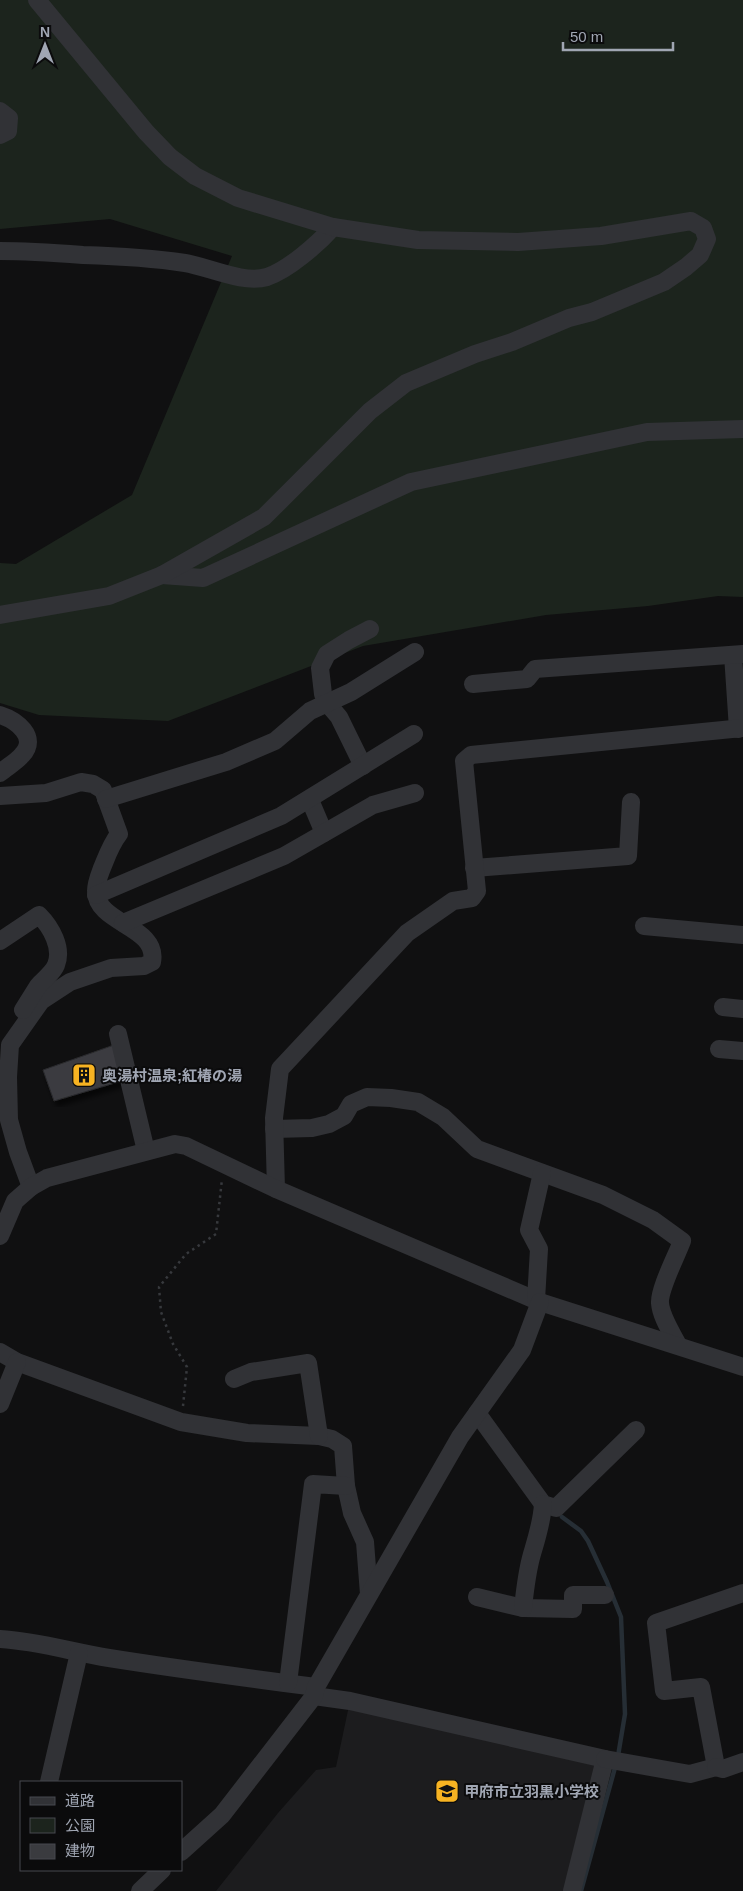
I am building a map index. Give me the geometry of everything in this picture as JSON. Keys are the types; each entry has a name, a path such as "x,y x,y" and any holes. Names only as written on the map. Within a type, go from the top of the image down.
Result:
{"street":[{"path":"0,616 109,596 162,575 264,517 370,411 406,383 475,354 512,342 569,318 592,312 664,282 700,255 707,239 703,228 691,221 601,236 518,242 418,240 333,227 238,198 195,176 170,157 146,132 37,0"},
{"path":"0,111 9,118 8,130 0,135"},
{"path":"0,251 103,256 187,263 247,278 266,277 294,262 322,240 333,227"},
{"path":"162,575 203,578 411,482 647,432 743,429"},
{"path":"363,766 340,717 327,703 323,694 320,668 327,654 370,629"},
{"path":"106,799 226,762 275,741 310,711 351,692 415,652"},
{"path":"276,1189 274,1129 280,1069 407,933 453,901 472,898 476,891 464,760 470,755 740,729 738,655 536,669 527,679 473,684"},
{"path":"0,714 13,719 25,731 28,744 24,754 0,772"},
{"path":"96,894 281,816 310,800 414,734"},
{"path":"0,796 46,793 80,782 93,784 102,790 119,834 108,852 97,881 96,894 98,902 106,912 134,929 150,946 154,954 152,962 144,966 111,968 70,982 41,1001 10,1045"},
{"path":"124,923 284,856 374,805 415,793"},
{"path":"310,800 324,833"},
{"path":"474,868 628,856 631,802"},
{"path":"0,941 39,915 54,935 58,954 56,966 37,987 12,1030 10,1045 8,1078 9,1120 31,1187"},
{"path":"644,926 743,935"},
{"path":"723,1007 743,1009"},
{"path":"118,1034 146,1151"},
{"path":"718,1049 743,1051"},
{"path":"274,1129 312,1128 330,1124 344,1116 351,1104 368,1097 418,1102 443,1117 477,1149 603,1195 653,1220 682,1241 662,1292 660,1303 663,1315 678,1346"},
{"path":"0,1236 15,1201 31,1187 46,1178 175,1144 186,1146 276,1189 538,1301 743,1367"},
{"path":"182,1850 188,1838 222,1814 315,1691 460,1437 522,1350 538,1301 539,1249 529,1230 542,1173"},
{"path":"0,1352 17,1362 181,1422 247,1433 319,1436 332,1439 343,1446 346,1486 352,1513 365,1542 370,1594"},
{"path":"0,1404 17,1362"},
{"path":"234,1379 251,1372 308,1363 319,1436"},
{"path":"477,1413 544,1504 556,1508 636,1430"},
{"path":"288,1684 313,1484 346,1486"},
{"path":"523,1608 525,1587 542,1523 544,1504"},
{"path":"716,1767 700,1687 664,1691 656,1623 743,1593"},
{"path":"477,1596 523,1608 573,1610 574,1595 605,1595"},
{"path":"0,1639 151,1665 288,1684 350,1701 605,1759 690,1774 716,1767 723,1769 743,1762"},
{"path":"49,1781 79,1653"},
{"path":"572,1891 605,1759"},
{"path":"140,1891 161,1871"}],"path":[{"path":"181,1422 187,1367 174,1344 161,1312 159,1287 186,1254 216,1234 224,1164"}],"shaded area":[{"name":"甲府市立羽黒小学校","path":"350,1701 605,1759 572,1891 216,1891 278,1813 316,1770 336,1767"}],"green space":[{"path":"0,0 743,0 743,597 718,596 648,606 546,615 363,646 168,721 39,715 0,703 0,563 16,564 132,495 232,256 110,219 0,229"}],"building":[{"name":"奥湯村温泉;紅椿の湯","path":"114,1045 125,1080 54,1101 43,1070"}],"waterway":[{"path":"562,1517 581,1531 588,1541 621,1617 625,1714 618,1756"},
{"path":"581,1891 616,1764"}],"place":[{"name":"奥湯村温泉;紅椿の湯","path":"84,1075"},
{"name":"甲府市立羽黒小学校","path":"447,1791"}]}
